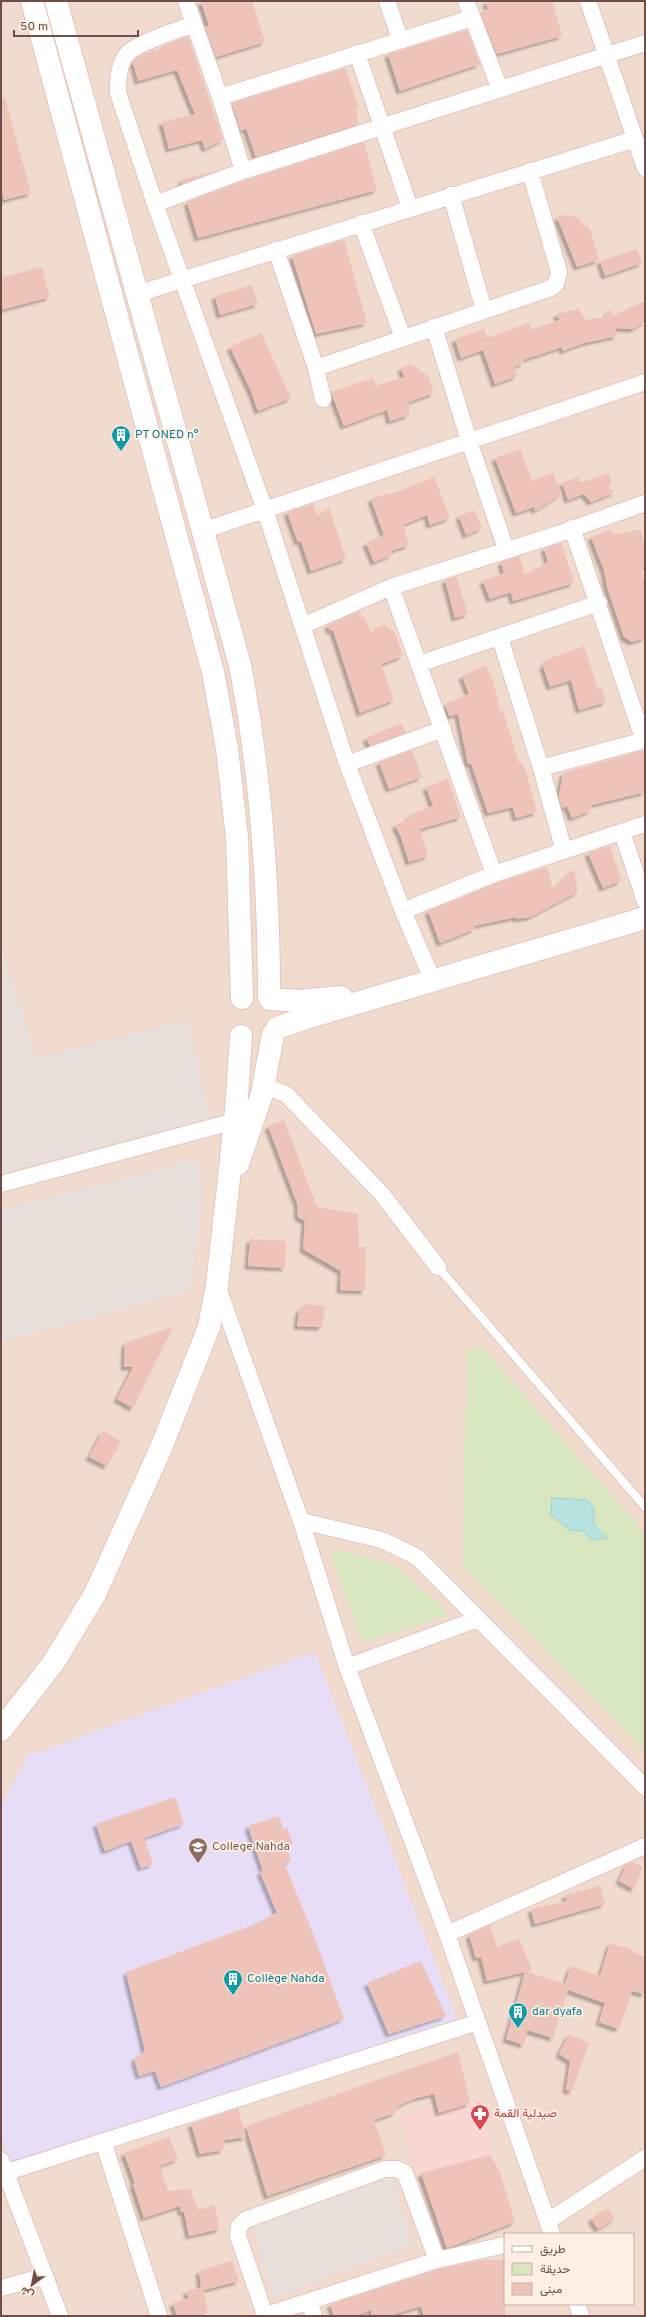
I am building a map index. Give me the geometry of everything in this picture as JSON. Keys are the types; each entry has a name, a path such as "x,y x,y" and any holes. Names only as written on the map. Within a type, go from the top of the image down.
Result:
{"main road":[{"path":"32,1 213,672 227,749 237,837 242,998"},
{"path":"56,1 240,665 254,743 264,841 268,906 269,998 278,1008 280,1015 254,1124 228,1188"},
{"path":"400,991 300,1001 269,998 255,994 242,998 237,1003 232,1017 236,1030 241,1036 253,1041 261,1041 275,1031 306,1018 400,991 645,918"},
{"path":"1,1730 54,1662 95,1594 161,1448 209,1327 217,1284 228,1188 241,1036"}],"street":[{"path":"186,1 220,97 243,171"},
{"path":"387,1 400,39"},
{"path":"466,1 500,89"},
{"path":"588,1 645,168"},
{"path":"220,97 400,39 472,18"},
{"path":"194,24 141,45 127,54 118,78 118,93 155,204 265,510 347,764 403,910 433,981"},
{"path":"155,204 243,171 645,43"},
{"path":"357,53 410,208"},
{"path":"136,294 182,278 635,139"},
{"path":"316,368 550,288 556,284 559,272 530,171"},
{"path":"451,195 484,310"},
{"path":"361,223 403,338"},
{"path":"276,250 316,368 323,399"},
{"path":"434,327 468,441 506,549"},
{"path":"202,531 645,382"},
{"path":"302,626 391,587 454,568 506,549 644,505"},
{"path":"541,768 644,740 599,603 572,528"},
{"path":"391,587 494,874"},
{"path":"419,664 500,638 599,603"},
{"path":"500,638 541,768 564,851"},
{"path":"347,764 442,729"},
{"path":"403,910 494,874 645,824"},
{"path":"622,832 645,901"},
{"path":"264,1086 286,1094 381,1193 438,1267"},
{"path":"1,1184 235,1120"},
{"path":"217,1284 301,1521 347,1666 447,1934 550,2228 644,2159"},
{"path":"301,1521 382,1540 417,1557 645,1786"},
{"path":"347,1666 478,1619"},
{"path":"447,1934 645,1846"},
{"path":"60,2316 46,2276 2,2169 103,2141 478,2022"},
{"path":"103,2141 159,2316"},
{"path":"437,2260 406,2173 397,2169 385,2169 245,2220 239,2227 238,2236 264,2316 311,2309 437,2260 504,2245"},
{"path":"1,2288 46,2276"},
{"path":"577,2305 581,2316"}],"lane":[{"path":"438,1267 645,1507"}],"shaded area":[{"path":"1,1 645,1 645,2316 1,2316"},
{"path":"1,944 36,1058 188,1020 210,1118 1,1173"},
{"path":"198,1159 204,1189 190,1291 1,1342 1,1209"},
{"name":"College Nahda","path":"315,1652 458,2022 10,2163 1,2138 1,1806 27,1756"},
{"path":"481,2099 490,2155 421,2173 400,2120 431,2104 439,2113"},
{"path":"391,2177 414,2245 274,2297 252,2226"}],"green space":[{"path":"481,1346 645,1534 645,1751 462,1565 467,1350"},
{"path":"335,1550 376,1559 392,1565 442,1606 446,1616 363,1643 330,1552"}],"water":[{"path":"552,1498 587,1500 594,1508 594,1524 607,1538 593,1540 582,1531 570,1530 551,1515"}],"building":[{"path":"201,1 252,1 265,42 216,57 205,27 209,26"},
{"path":"486,1 552,1 562,36 497,54 480,12 488,9"},
{"path":"467,30 480,64 400,91 388,54"},
{"path":"188,36 223,140 205,149 202,140 169,149 162,122 195,114 177,70 138,81 133,62 143,54 164,48 164,45"},
{"path":"345,68 359,108 355,109 359,124 256,157 246,128 241,131 232,103"},
{"path":"1,98 5,98 31,193 4,200 1,189"},
{"path":"364,142 377,190 198,238 187,202 246,180"},
{"path":"222,169 182,184 181,180"},
{"path":"565,215 579,218 582,224 590,228 599,260 577,267 557,217"},
{"path":"344,240 367,323 316,334 292,256"},
{"path":"637,249 642,263 605,276 600,261"},
{"path":"42,267 50,297 1,310 1,278"},
{"path":"252,285 258,304 220,315 215,296"},
{"path":"645,301 645,322 633,329 615,328 617,336 584,343 563,351 562,347 523,360 524,363 514,367 517,376 495,384 483,350 461,358 455,339 484,329 487,338 529,323 531,330 560,320 556,314 579,309 585,320 605,317 610,309 612,315 615,315"},
{"path":"261,333 291,398 258,411 251,391 230,347"},
{"path":"411,364 428,376 434,393 409,402 409,415 390,421 387,410 344,426 331,392 373,378 376,386 404,377 401,368"},
{"path":"520,449 532,481 553,473 562,494 535,511 534,507 516,513 495,458"},
{"path":"608,473 612,483 605,486 615,492 591,502 584,494 568,500 562,483 578,477 580,483"},
{"path":"434,477 450,518 430,525 427,515 403,525 409,545 391,551 392,555 374,562 366,543 384,535 371,499 388,493 389,495"},
{"path":"313,504 318,516 329,508 346,559 311,571 301,541 298,542 287,512"},
{"path":"474,510 482,528 466,535 459,516"},
{"path":"641,529 645,550 645,570 642,570 645,587 645,638 632,642 624,637 607,587 604,570 591,537 609,530 615,535"},
{"path":"561,543 574,583 513,601 511,592 490,599 483,581 504,573 501,562 519,556 525,575 548,562 544,548"},
{"path":"456,576 468,614 455,618 445,580"},
{"path":"360,611 362,618 365,617 371,633 383,624 394,631 403,656 381,664 394,700 360,713 333,630 330,631 328,625"},
{"path":"584,646 598,689 602,688 606,702 579,710 571,680 550,687 543,666 548,659"},
{"path":"486,665 493,681 500,711 503,711 519,763 521,762 529,778 528,779 537,812 516,818 513,807 488,813 471,763 468,764 458,714 449,716 445,704 469,694 462,676"},
{"path":"401,723 406,733 370,746 366,738"},
{"path":"412,750 422,777 389,789 379,762"},
{"path":"645,750 645,792 592,805 590,811 572,818 567,806 562,808 559,797 563,773"},
{"path":"448,779 461,817 420,829 428,856 409,862 401,837 395,825 407,820 410,815 433,806 426,787"},
{"path":"610,846 621,881 603,888 588,853"},
{"path":"547,867 553,890 574,869 578,892 530,917 516,919 516,917 474,926 475,929 440,943 428,911 497,883"},
{"path":"284,1120 317,1207 358,1214 359,1247 366,1247 365,1291 340,1290 341,1271 303,1249 305,1221 298,1217 297,1203 268,1126"},
{"path":"250,1239 286,1241 285,1268 248,1266"},
{"path":"305,1304 325,1306 322,1327 297,1326 299,1311"},
{"path":"173,1327 133,1408 117,1399 133,1367 124,1367 125,1343"},
{"path":"103,1431 121,1441 107,1466 89,1457"},
{"path":"175,1797 184,1824 144,1838 153,1864 141,1868 131,1841 105,1851 96,1824"},
{"name":"Collège Nahda","path":"279,1816 283,1829 287,1828 293,1844 286,1845 291,1861 284,1863 314,1936 344,2019 161,2087 155,2071 139,2076 134,2059 145,2051 126,1972 253,1925 277,1913 260,1872 263,1871 248,1826"},
{"path":"632,1862 643,1867 634,1889 619,1881 627,1864"},
{"path":"600,1886 605,1904 535,1924 531,1909 567,1901 565,1895"},
{"path":"490,1925 497,1947 519,1938 532,1970 526,1972 565,1984 571,1966 600,1976 610,1943 633,1950 633,1952 645,1957 645,1994 632,1991 619,2029 599,2022 605,2003 568,1990 553,2038 527,2030 524,2045 506,2039 525,1972 487,1981 481,1957 476,1958 469,1935"},
{"path":"421,1961 446,2016 389,2034 367,1983"},
{"path":"569,2034 589,2043 572,2091 566,2090 570,2061 559,2054"},
{"path":"458,2052 470,2103 439,2113 434,2094 416,2098 398,2106 395,2113 374,2120 386,2155 267,2196 246,2126"},
{"path":"238,2108 246,2137 225,2140 223,2150 200,2154 191,2124"},
{"path":"169,2137 178,2159 160,2166 168,2191 190,2189 198,2210 214,2205 220,2229 189,2236 184,2212 181,2212 180,2206 144,2218 133,2184 135,2183 124,2153"},
{"path":"490,2155 500,2173 515,2222 447,2248 421,2173"},
{"path":"608,2208 615,2219 598,2229 591,2219"},
{"path":"482,2260 504,2260 505,2316 424,2316 421,2306 389,2316 372,2316 371,2310 355,2316 334,2316 330,2304 439,2269"},
{"path":"232,2261 239,2281 204,2290 208,2313 197,2316 177,2316 173,2303 189,2298 186,2291 201,2288 199,2271"}],"place":[{"name":"PT ONED n°","path":"121,452"},
{"name":"College Nahda","path":"198,1864"},
{"name":"Collège Nahda","path":"233,1996"},
{"name":"dar dyafa","path":"518,2029"},
{"name":"صيدلية القمة","path":"480,2131"}]}
